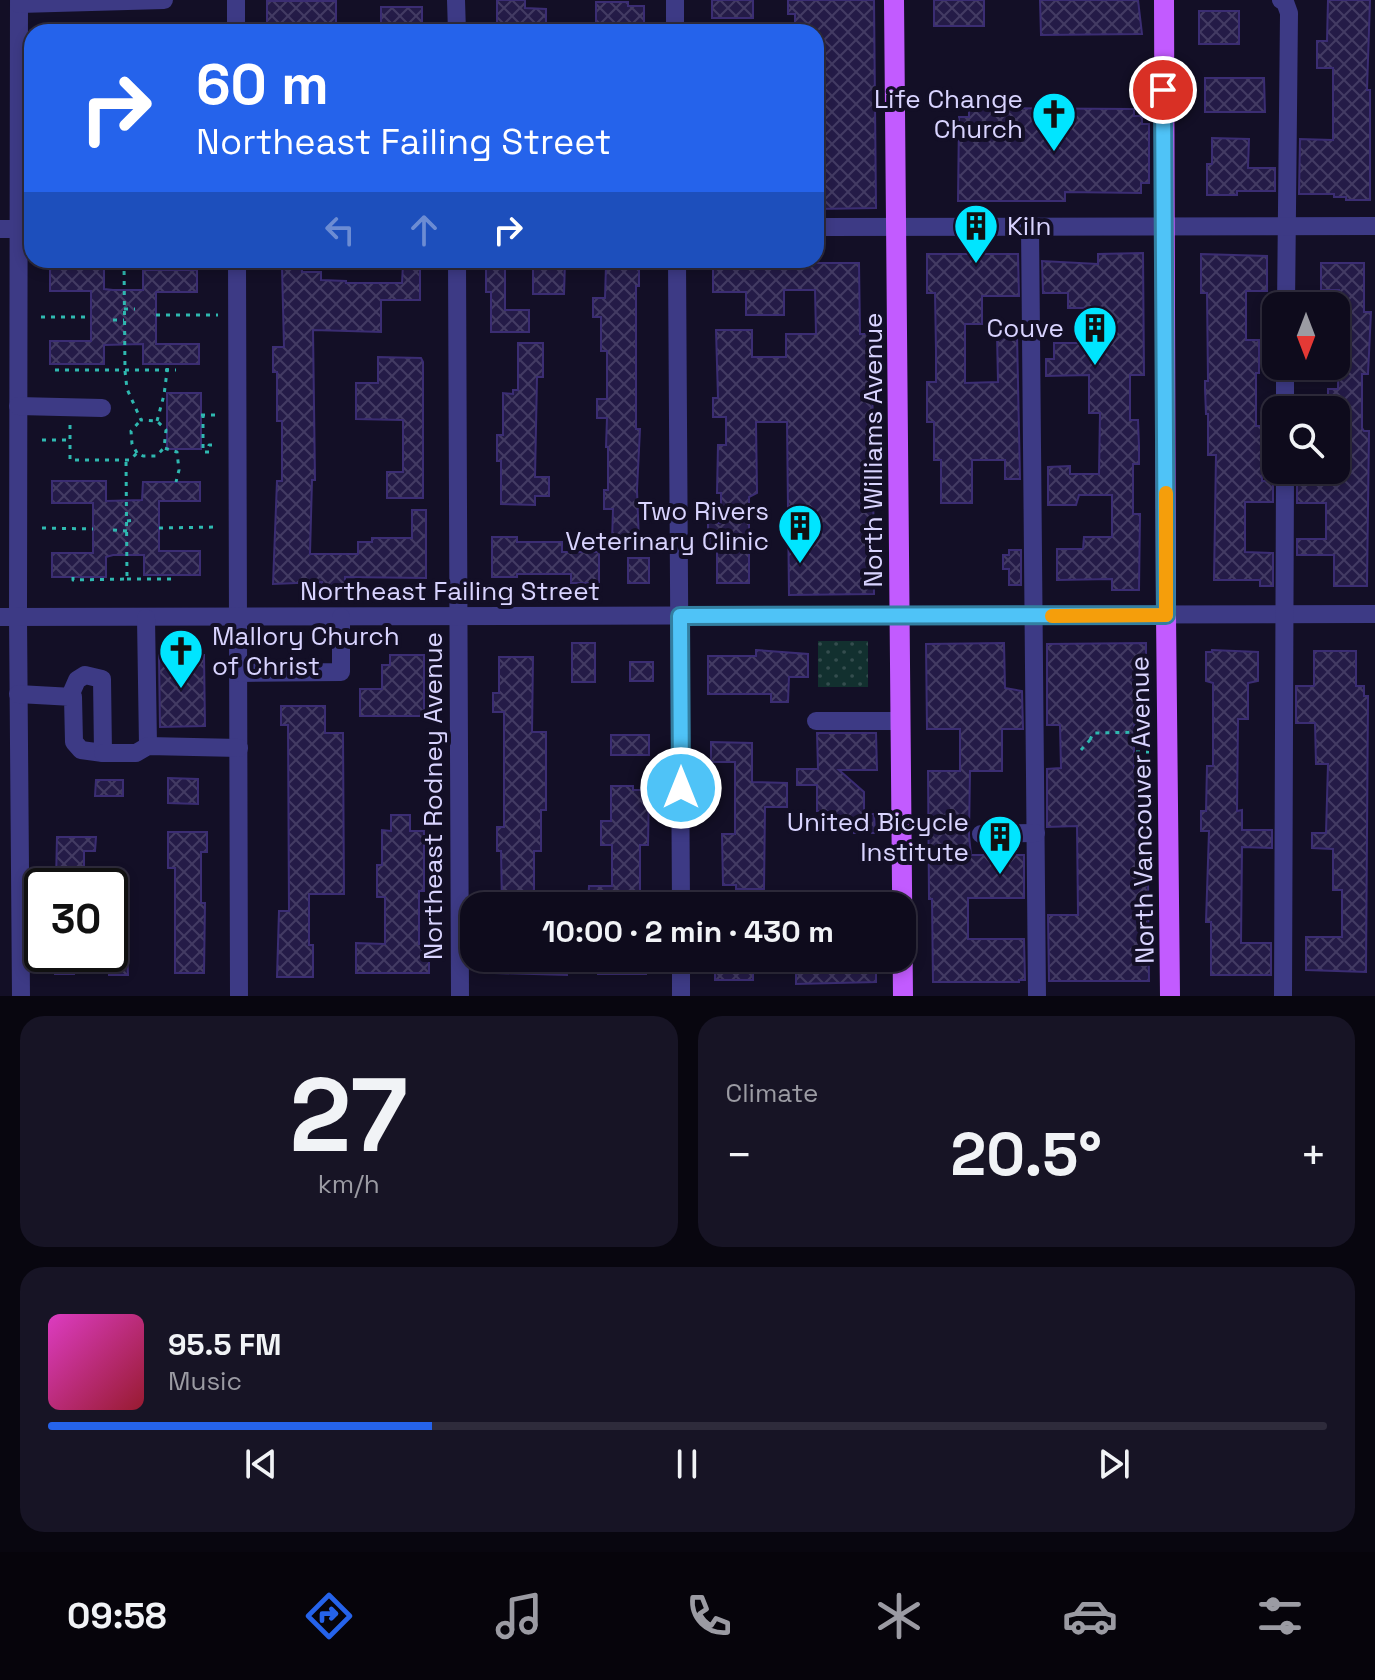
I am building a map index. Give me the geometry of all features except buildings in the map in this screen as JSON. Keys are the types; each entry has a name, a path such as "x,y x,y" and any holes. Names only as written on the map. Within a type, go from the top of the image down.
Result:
{"main road":[{"name":"North Williams Avenue","path":"894,0 903,996"},
{"name":"North Vancouver Avenue","path":"1164,0 1170,996"}],"street":[{"path":"21,996 18,694 9,617 12,399 9,327 16,229 19,2 164,0"},
{"path":"236,0 236,24"},
{"path":"456,0 457,24"},
{"path":"675,0 675,24"},
{"path":"1281,0 1289,13 1286,292"},
{"path":"1030,226 1037,996"},
{"path":"824,227 1375,226"},
{"path":"237,268 239,996"},
{"name":"Northeast Rodney Avenue","path":"457,268 460,996"},
{"path":"677,268 681,892"},
{"path":"12,399 102,408"},
{"path":"1283,996 1285,484"},
{"name":"Northeast Failing Street","path":"9,617 1375,614"},
{"path":"239,673 341,672 341,617"},
{"path":"146,618 148,746"},
{"path":"70,696 77,680 85,675 102,679 103,753"},
{"path":"18,694 73,697 74,742 81,750 136,753 148,746 239,748"},
{"path":"816,721 901,721"},
{"path":"981,834 1036,833"},
{"path":"681,972 681,996"}],"path":[{"path":"124,268 127,389 141,420"},
{"path":"124,309 135,309"},
{"path":"156,315 218,315"},
{"path":"41,317 91,317"},
{"path":"113,320 124,320"},
{"path":"157,421 168,364"},
{"path":"55,370 176,370"},
{"path":"69,407 70,460 130,460 137,453"},
{"path":"217,415 202,415 203,452 209,452 209,445 217,445"},
{"path":"141,420 157,421 166,430 164,448 156,456 143,456 132,444 131,431 141,420"},
{"path":"42,440 70,440"},
{"path":"164,448 177,452 179,470 176,482"},
{"path":"126,460 127,579"},
{"path":"127,521 137,520"},
{"path":"159,528 217,527"},
{"path":"42,528 93,529"},
{"path":"113,530 127,531"},
{"path":"73,577 73,580 171,579 171,575"},
{"path":"1136,732 1136,752 1168,742"},
{"path":"1081,750 1092,740 1093,733 1136,732 1168,742"}],"green space":[{"path":"818,641 868,641 868,687 818,687"}],"slow traffic":[{"path":"1052,616 1166,615 1166,493"}],"place":[{"name":"Life Change Church","path":"1054,153"},
{"name":"Kiln","path":"976,265"},
{"name":"Couve","path":"1095,367"},
{"name":"Two Rivers Veterinary Clinic","path":"800,565"},
{"name":"Mallory Church of Christ","path":"181,690"},
{"name":"United Bicycle Institute","path":"1000,876"}],"route":[{"path":"681,788 680,616 1166,615 1163,90"}]}
